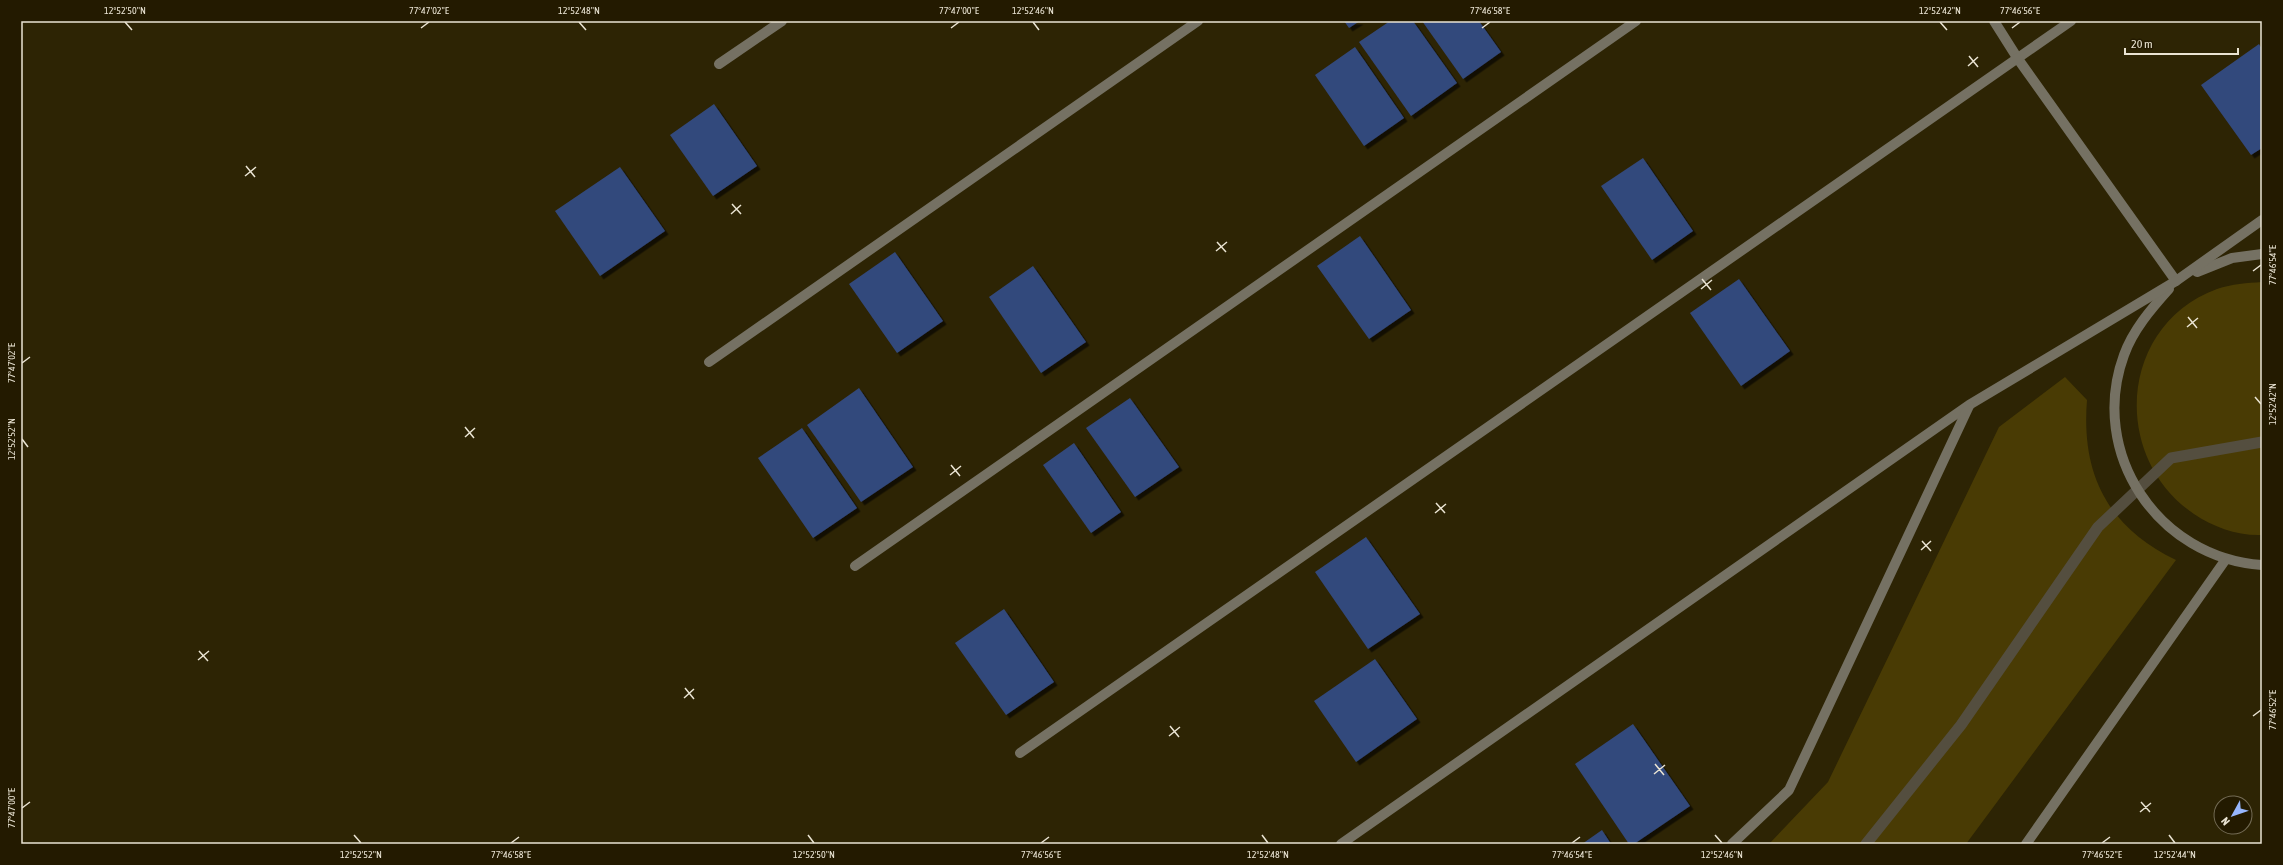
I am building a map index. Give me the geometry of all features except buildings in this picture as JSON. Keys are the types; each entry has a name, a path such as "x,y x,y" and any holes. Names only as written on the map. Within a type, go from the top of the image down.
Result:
{"street":[{"path":"719,64 782,21"},
{"path":"709,362 1198,21"},
{"path":"855,566 1636,21"},
{"path":"1994,21 2018,59 2176,281"},
{"path":"1020,753 2071,21"},
{"path":"1341,844 1969,405 2176,281 2262,220"},
{"path":"2262,254 2232,258 2176,281 2138,327 2124,354 2117,383 2114,413 2118,443 2128,472 2138,492 2162,522 2186,541 2214,556 2244,564 2262,565"},
{"path":"1732,844 1789,790 1969,405"},
{"path":"2026,844 2226,559"}],"shaded area":[{"path":"2262,282 2262,535 2253,535 2226,530 2201,519 2167,489 2148,460 2139,427 2137,394 2145,361 2160,331 2184,307 2223,287"},
{"path":"2065,377 2087,400 2086,427 2089,452 2095,475 2104,496 2116,515 2133,532 2152,547 2176,560 1966,844 1769,844 1828,782 1999,427"}],"waterway":[{"path":"1866,844 1961,725 2098,527 2171,458 2262,442"}]}
